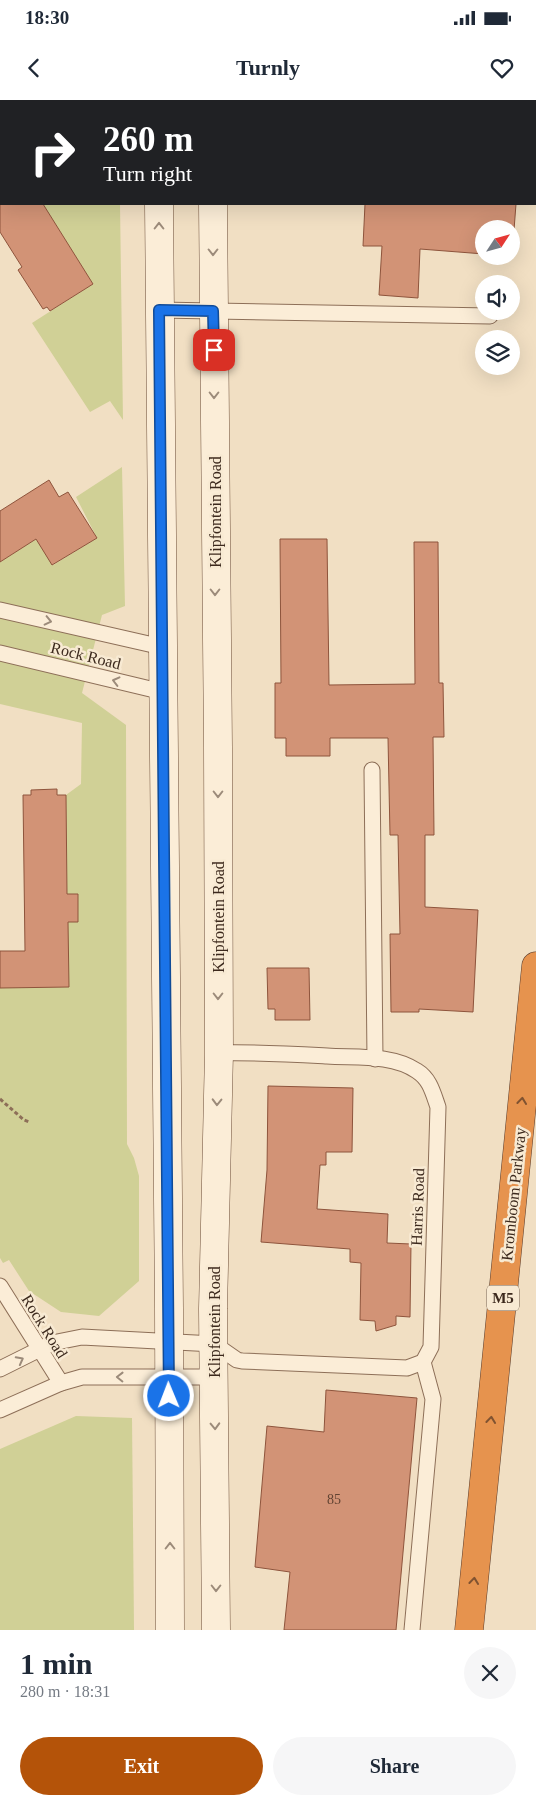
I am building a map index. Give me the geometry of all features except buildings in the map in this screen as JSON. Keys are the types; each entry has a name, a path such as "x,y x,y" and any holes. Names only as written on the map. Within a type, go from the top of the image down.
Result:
{"highway":[{"name":"Kromboom Parkway","path":"470,1630 536,966"}],"main road":[{"path":"158,205 170,1630"},
{"name":"Klipfontein Road","path":"212,205 218,746 218,1054 213,1299 216,1630"}],"lane":[{"path":"159,310 475,316"},
{"name":"Rock Road","path":"0,610 162,646"},
{"name":"Rock Road","path":"0,653 163,692"},
{"path":"372,770 375,1058"},
{"name":"Harris Road","path":"218,1054 257,1052 375,1058 400,1062 418,1071 432,1086 438,1107 431,1347 423,1362"},
{"name":"Rock Road","path":"0,1286 61,1384"},
{"path":"0,1369 52,1343 82,1337 214,1344 237,1360 407,1368 423,1362 433,1399 412,1630"},
{"path":"0,1410 82,1377 213,1377 237,1360"}],"path":[{"path":"0,1099 24,1120 29,1122"}],"green space":[{"path":"44,205 120,205 123,420 110,401 90,412 32,323 93,284"},
{"path":"122,467 125,606 102,615 82,693 126,725 127,1144 134,1158 139,1176 139,1281 99,1316 61,1312 29,1291 9,1260 3,1263 0,1258 0,988 68,922 78,921 78,895 67,894 66,795 81,784 82,723 0,704 0,562 36,539 53,565 97,538 76,497"},
{"path":"76,1416 132,1418 134,1630 0,1630 0,1449"}],"route":[{"path":"169,1396 159,310 213,311 214,350"}]}
